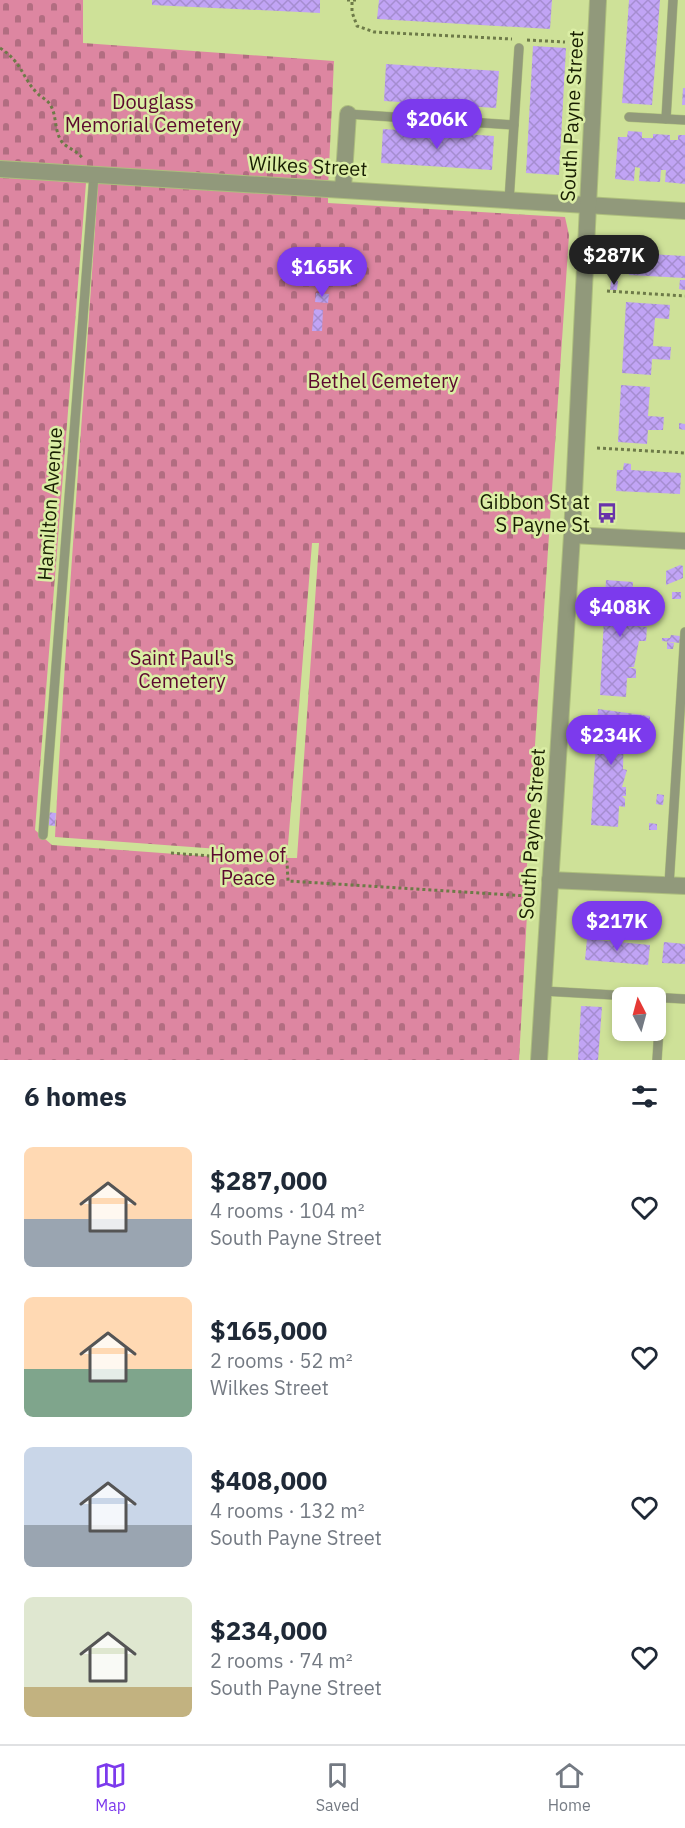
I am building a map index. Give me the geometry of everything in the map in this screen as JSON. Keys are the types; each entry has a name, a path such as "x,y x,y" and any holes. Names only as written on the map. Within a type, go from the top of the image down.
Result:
{"street":[{"name":"South Payne Street","path":"539,1060 572,535 598,0"},
{"path":"343,189 348,114"},
{"name":"Wilkes Street","path":"0,169 685,212"},
{"path":"572,535 685,541"},
{"path":"550,880 677,886"}],"lane":[{"path":"666,119 673,0"},
{"path":"509,201 519,48"},
{"path":"348,114 514,125"},
{"path":"628,117 685,120"},
{"name":"Hamilton Avenue","path":"43,835 88,175"},
{"path":"677,886 685,632"},
{"path":"543,991 612,995"},
{"path":"666,998 685,999"},
{"path":"657,1060 658,1041"}],"path":[{"path":"347,0 352,2 359,0"},
{"path":"352,2 352,12 357,26 374,32 565,42"},
{"path":"0,48 10,53 37,93 53,108 54,123 63,143 83,158 88,175"},
{"path":"607,291 685,296"},
{"path":"597,448 685,453"},
{"path":"171,853 287,862 288,881 528,896"}],"green space":[{"name":"Douglass Memorial Cemetery","path":"0,0 83,0 83,43 334,61 328,188 0,169"},
{"path":"0,177 86,183 35,830 52,845 217,857 219,849 55,837 98,183 328,196 328,203 565,217 569,235 526,880 528,896 519,1060 0,1060","holes":["312,543 319,543 297,858 287,858"]}],"building":[{"path":"152,0 320,0 320,13 152,5"},
{"path":"379,0 552,0 550,29 377,19"},
{"path":"629,0 660,0 652,105 622,103"},
{"path":"533,46 566,48 559,175 526,173"},
{"path":"386,64 499,71 496,108 384,101"},
{"path":"683,88 685,88 685,105 682,105"},
{"path":"383,129 494,136 492,170 381,163"},
{"path":"628,131 642,132 642,138 653,138 653,134 670,135 670,140 678,140 678,135 685,135 685,184 665,182 666,170 661,170 660,182 639,181 640,168 635,167 634,181 615,179 618,137 627,137"},
{"path":"630,253 685,256 685,278 629,275"},
{"path":"680,280 685,280 685,290 679,289"},
{"path":"611,281 618,281 617,290 610,290"},
{"path":"316,293 329,294 328,303 315,302"},
{"path":"626,302 670,305 669,319 655,318 653,346 671,347 670,360 652,359 651,375 622,373"},
{"path":"314,309 323,310 322,331 312,331"},
{"path":"621,385 650,387 648,416 664,417 663,430 648,430 647,444 618,442"},
{"path":"679,423 685,424 685,430 679,429"},
{"path":"624,463 631,464 631,470 681,473 680,494 616,491 617,470 623,470"},
{"path":"680,565 683,566 683,578 666,585 666,571"},
{"path":"606,580 633,582 632,601 646,602 646,612 625,611 633,613 632,626 647,627 646,641 639,641 634,667 628,667 636,669 636,678 627,678 626,697 600,695"},
{"path":"672,592 681,592 681,599 672,599"},
{"path":"671,635 680,636 680,643 662,641 662,638 670,638"},
{"path":"667,642 674,643 673,649 667,649"},
{"path":"598,709 650,716 650,725 624,724 623,769 627,770 622,787 626,787 626,796 622,796 625,799 625,807 619,806 618,827 591,825"},
{"path":"657,794 664,795 663,805 656,804"},
{"path":"47,812 56,813 55,826 46,825"},
{"path":"649,823 657,824 657,830 649,830"},
{"path":"587,939 650,945 648,965 585,960"},
{"path":"664,942 685,944 685,964 662,963"},
{"path":"581,1006 602,1007 598,1060 578,1060"}],"place":[{"name":"Gibbon St at S Payne St","path":"607,513"}],"park label":[{"name":"Bethel Cemetery","path":"383,381"},
{"name":"Saint Paul's Cemetery","path":"182,670"},
{"name":"Home of Peace","path":"248,866"}]}
